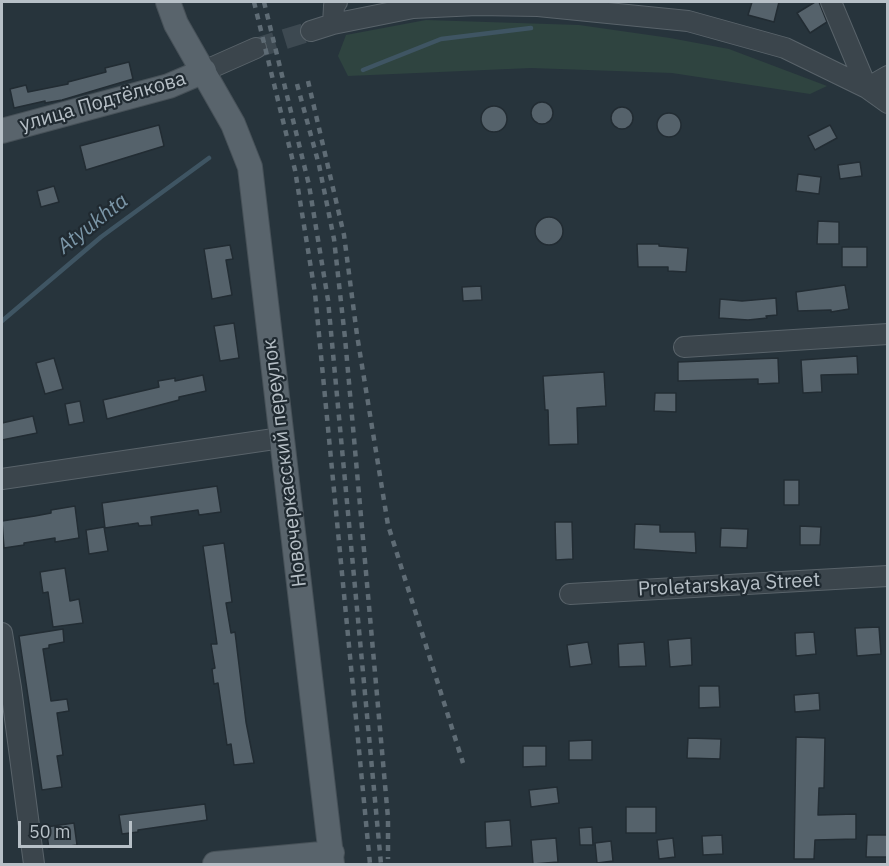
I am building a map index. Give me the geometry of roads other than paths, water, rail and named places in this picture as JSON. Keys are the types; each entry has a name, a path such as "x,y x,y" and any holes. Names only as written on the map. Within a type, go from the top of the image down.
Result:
{"main road":[{"name":"Новочеркасский переулок","path":"168,2 176,24 233,124 250,167 332,859"},
{"name":"улица Подтёлкова","path":"2,131 169,86 204,71"},
{"path":"215,864 332,859"}],"street":[{"path":"333,24 334,6 337,2"},
{"path":"831,2 867,88"},
{"path":"311,31 333,24 413,8 477,5 538,6 688,21 785,48 867,88 888,103"},
{"path":"204,71 256,48"},
{"path":"867,88 888,76"},
{"path":"684,347 888,334"},
{"path":"2,479 281,438"},
{"name":"Proletarskaya Street","path":"570,594 888,576"},
{"path":"2,633 6,688 34,864"}],"waterway":[{"name":"Atyukhta","path":"363,70 441,39 531,28"},
{"name":"Atyukhta","path":"2,321 101,237 209,158"}],"tunnel":[{"path":"256,48 311,31"}],"railway":[{"path":"254,2 295,170 315,293 370,864"},
{"path":"264,2 309,185 328,300 381,864"},
{"path":"308,81 344,235 357,335 388,525 463,763"},
{"path":"297,84 319,165 334,239 388,818 388,859"}]}
